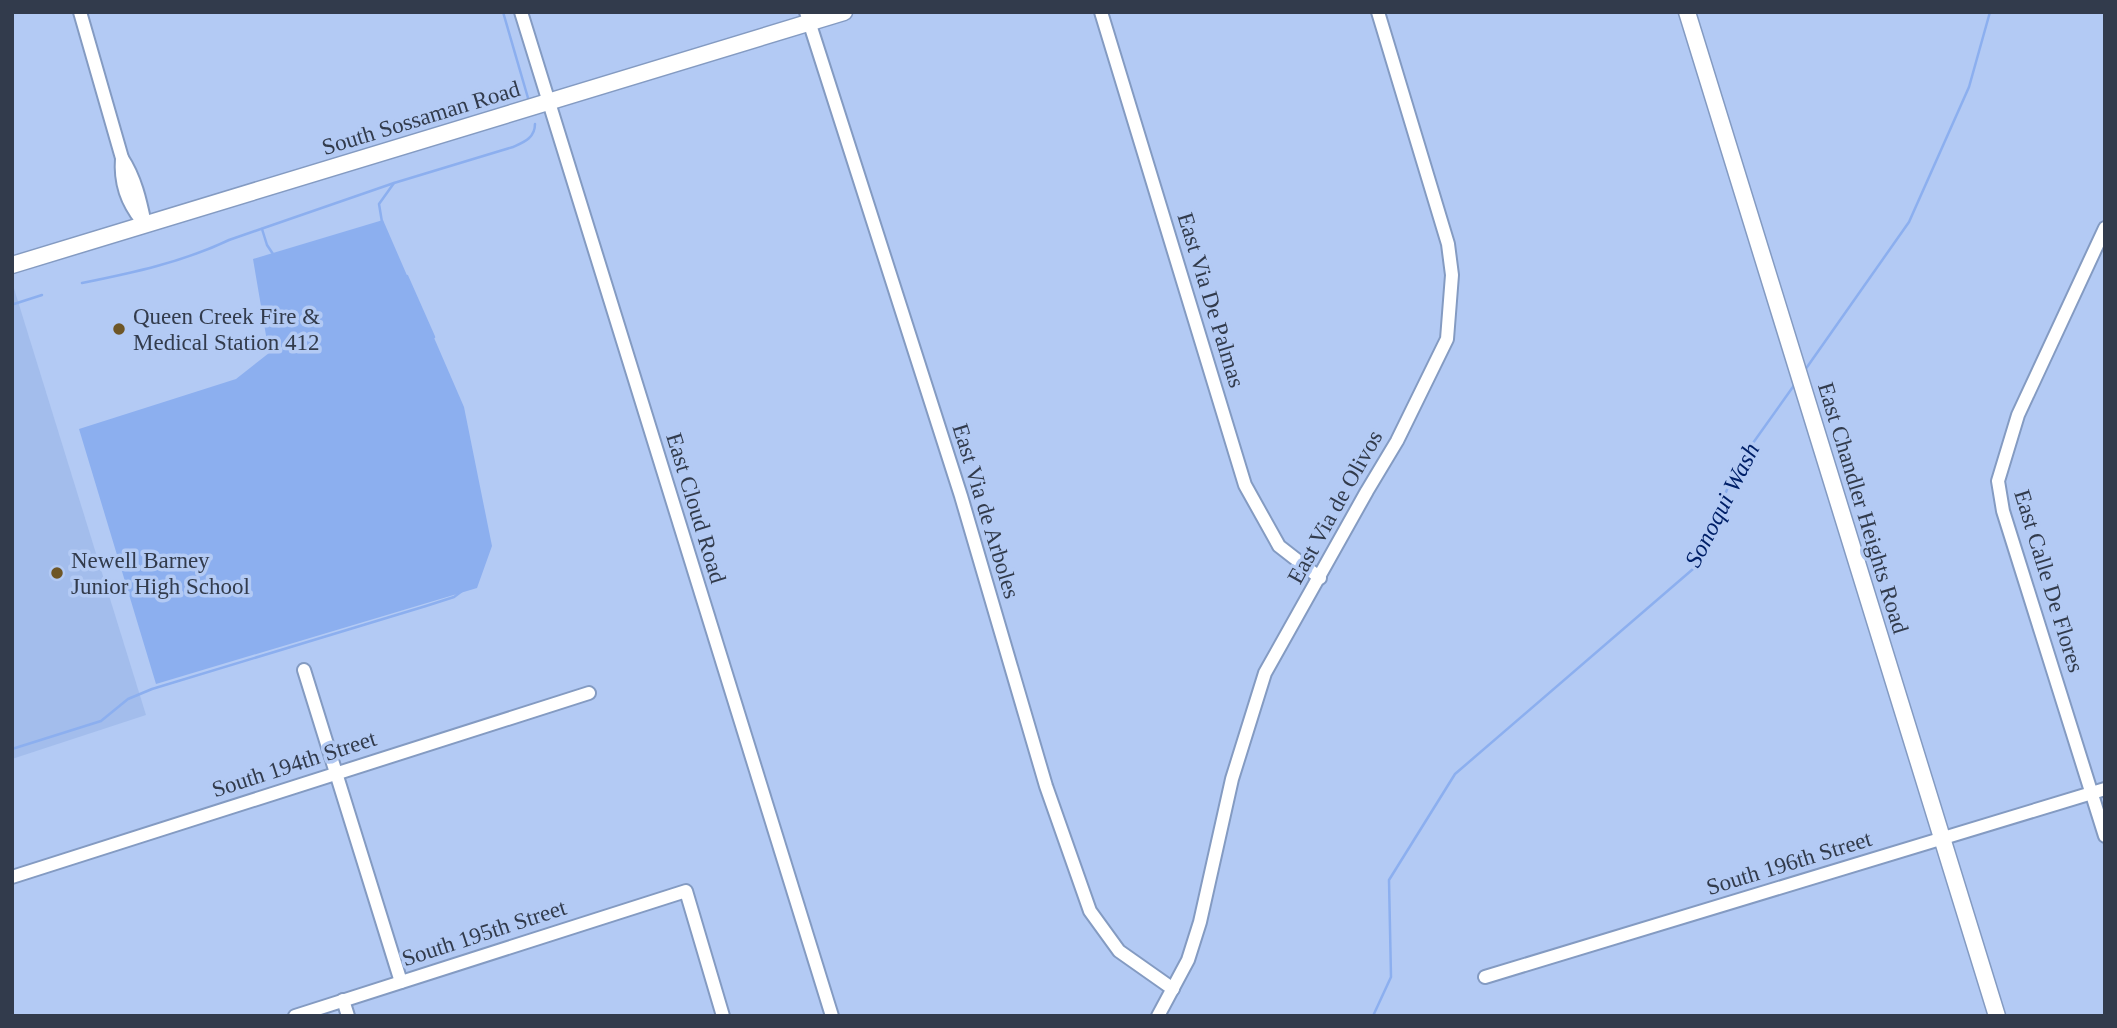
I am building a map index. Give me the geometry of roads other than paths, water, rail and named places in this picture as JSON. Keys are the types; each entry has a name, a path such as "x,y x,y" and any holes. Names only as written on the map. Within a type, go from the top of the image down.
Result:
{"main road":[{"name":"South Sossaman Road","path":"12,265 548,103 808,18 844,12"},
{"name":"East Chandler Heights Road","path":"1687,12 1997,1016"}],"street":[{"path":"80,12 122,158 121,176 130,206 145,224"},
{"name":"East Cloud Road","path":"522,12 832,1016"},
{"name":"East Via De Palmas","path":"1101,12 1245,485 1279,546 1320,578"},
{"name":"East Via de Olivos","path":"1158,1016 1188,960 1200,922 1232,779 1265,673 1397,441 1447,339 1452,275 1448,244 1378,12"},
{"name":"East Via de Arboles","path":"808,18 961,496 1046,786 1090,911 1119,951 1173,989"},
{"name":"East Calle De Flores","path":"2105,228 2018,415 1998,481 2003,511 2105,836"},
{"path":"304,670 401,982"},
{"name":"South 194th Street","path":"12,877 589,693"},
{"name":"South 196th Street","path":"1485,977 2105,789"},
{"name":"South 195th Street","path":"295,1016 686,891 723,1016"},
{"path":"343,1000 348,1016"}],"waterway":[{"path":"503,12 528,98"},
{"name":"Sonoqui Wash","path":"1805,370 1909,222 1969,87 1990,12"},
{"path":"82,283 175,261 394,183 513,147 531,136 535,124"},
{"path":"382,222 379,204 394,183"},
{"path":"262,229 273,254"},
{"path":"407,276 434,337"},
{"path":"14,304 42,295"},
{"name":"Sonoqui Wash","path":"1373,1016 1391,977 1389,880 1455,774 1693,569 1738,464 1795,384"},
{"path":"12,749 101,721 128,699 152,689 426,606 454,597 462,591"}],"place":[{"name":"Queen Creek Fire & Medical Station 412","path":"119,329"},
{"name":"Newell Barney Junior High School","path":"57,573"}]}
